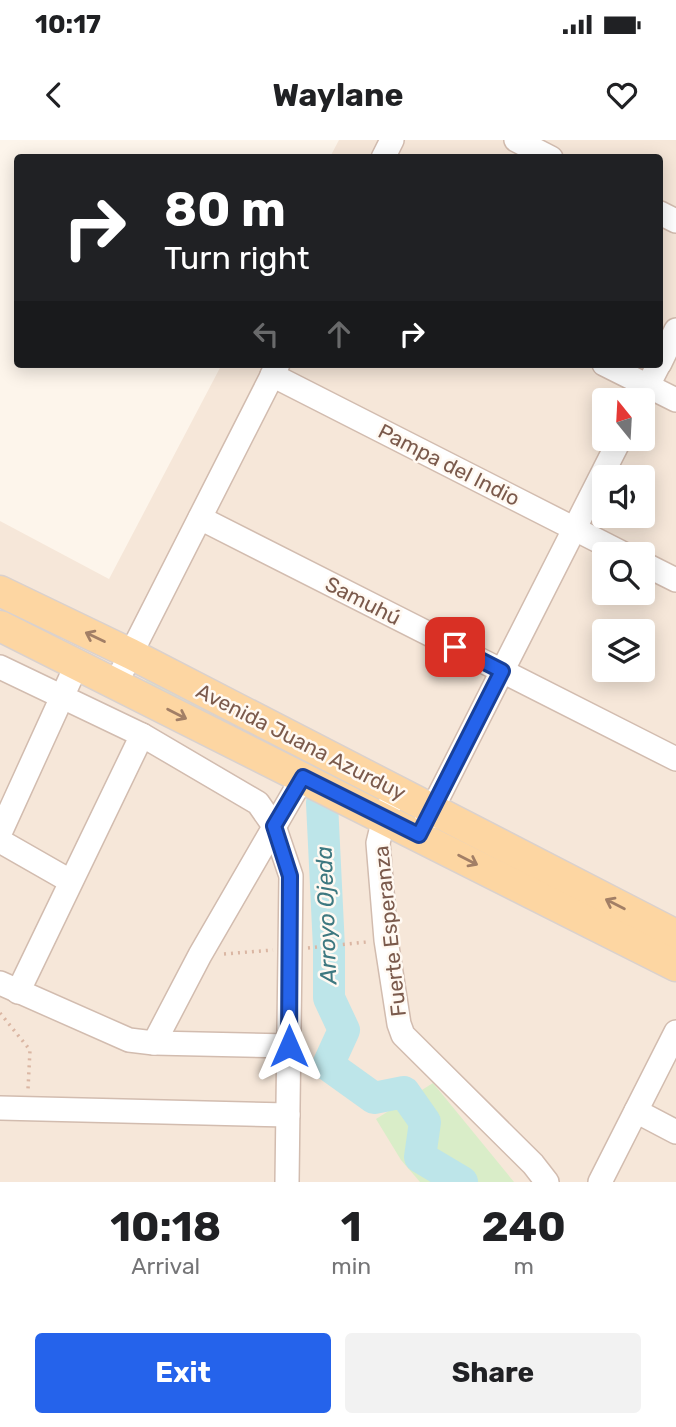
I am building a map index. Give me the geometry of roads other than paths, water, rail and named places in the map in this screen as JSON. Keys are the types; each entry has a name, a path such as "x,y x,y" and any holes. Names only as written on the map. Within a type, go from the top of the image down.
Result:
{"main road":[{"name":"Avenida Juana Azurduy","path":"0,591 131,654 390,805 676,935"},
{"name":"Avenida Juana Azurduy","path":"0,626 303,777 390,805"},
{"name":"Avenida Juana Azurduy","path":"425,822 676,966"}],"street":[{"path":"516,140 543,154"},
{"path":"663,355 676,330"},
{"path":"610,368 637,388"},
{"path":"646,388 656,368"},
{"path":"116,683 275,370"},
{"name":"Pampa del Indio","path":"275,370 601,542"},
{"path":"655,395 676,400"},
{"path":"425,822 613,452"},
{"name":"Samuhú","path":"200,518 676,759"},
{"path":"655,570 676,580"},
{"path":"0,832 78,664"},
{"path":"0,667 142,735 258,803 274,826 290,876 301,948 289,1046 287,1182"},
{"path":"142,735 70,881 9,988 122,1038 154,1043 289,1046"},
{"path":"154,1043 200,955 303,777"},
{"name":"Fuerte Esperanza","path":"390,805 378,843 386,940 398,1024 403,1035 533,1164 547,1182"},
{"path":"0,841 70,881"},
{"path":"600,1182 676,1032"},
{"path":"0,1108 288,1115"},
{"path":"636,1111 676,1132"}],"waterway":[{"name":"Arroyo Ojeda","path":"322,803 329,998 344,1030 328,1065 374,1098 404,1092 425,1122 420,1157 462,1182"}]}
